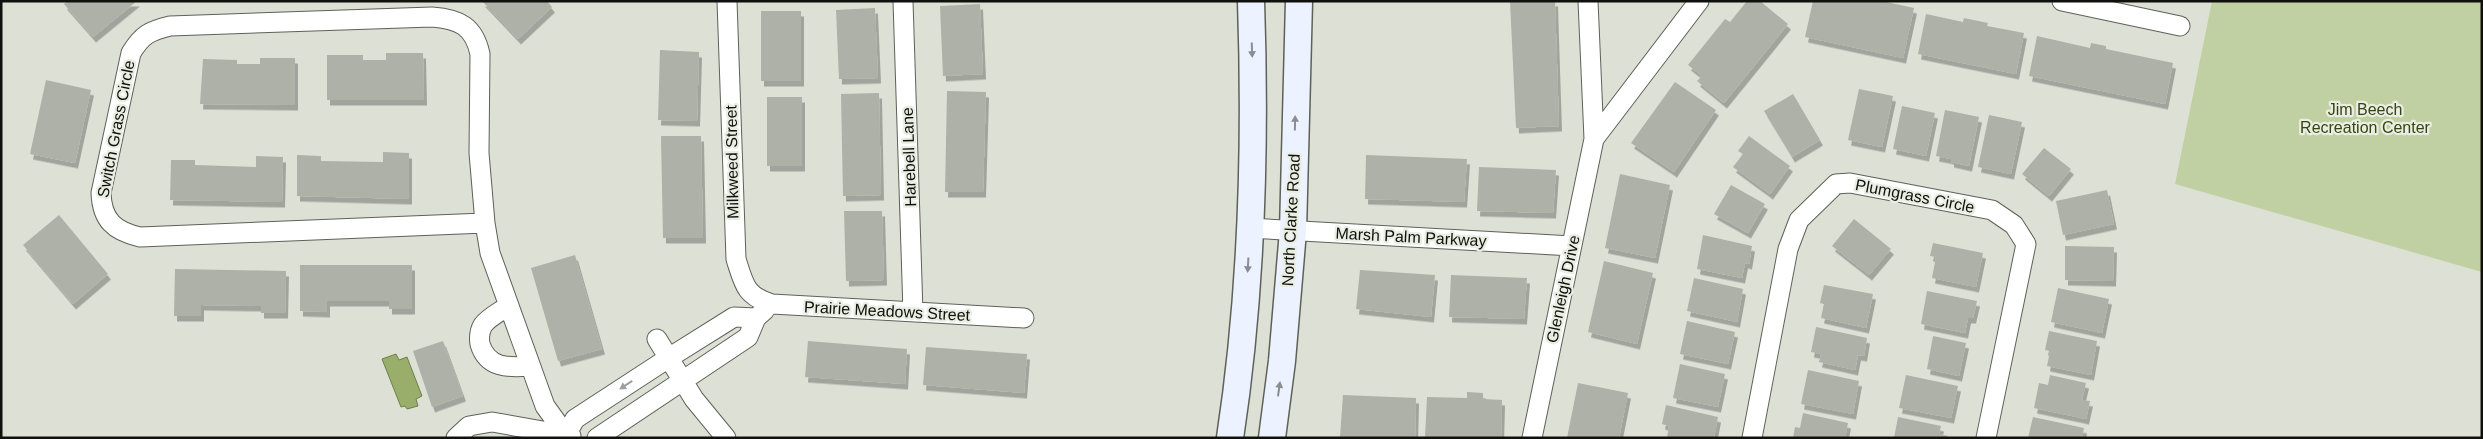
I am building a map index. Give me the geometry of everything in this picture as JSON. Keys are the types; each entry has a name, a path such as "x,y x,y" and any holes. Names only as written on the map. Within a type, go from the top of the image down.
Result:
{"street":[{"name":"Milkweed Street","path":"727,1 736,259 745,287 752,296 772,304"},
{"name":"Harebell Lane","path":"903,1 913,312"},
{"path":"1230,438 1246,289 1250,228 1253,69 1250,1"},
{"name":"North Clarke Road","path":"1272,438 1282,361 1293,231 1298,1"},
{"name":"Glenleigh Drive","path":"1532,438 1594,139 1588,1"},
{"name":"Glenleigh Drive","path":"1594,139 1699,1"},
{"path":"2062,1 2099,5 2180,26"},
{"name":"Switch Grass Circle","path":"484,223 140,237 125,234 110,222 102,209 101,194 131,53 140,39 152,30 170,26 450,18 465,26 476,39 480,54 479,153 484,223 490,253 545,406 572,437"},
{"name":"Plumgrass Circle","path":"1752,438 1788,249 1799,220 1836,184 1850,183 1992,210 2014,226 2026,244 1986,438"},
{"name":"Marsh Palm Parkway","path":"1250,228 1572,246"},
{"name":"Prairie Meadows Street","path":"772,304 1024,318"},
{"path":"597,438 748,337 756,318 772,304"},
{"path":"508,306 482,326 479,339 482,350 494,364 513,368 530,366"},
{"path":"456,438 469,426 492,422 572,437 575,419 667,358 734,317 756,318"},
{"path":"714,329 729,350"},
{"path":"657,340 681,381 708,418 726,438"}],"green space":[{"name":"Jim Beech Recreation Center","path":"2212,1 2482,1 2482,272 2175,184"}],"shaded area":[{"path":"396,354 399,360 407,357 422,396 416,399 418,406 407,409 405,406 401,407 382,359"}],"building":[{"path":"67,1 137,1 93,37 64,4"},
{"path":"482,1 547,1 552,7 518,39"},
{"path":"1510,1 1555,1 1559,126 1516,128"},
{"path":"1747,1 1760,1 1788,24 1724,103 1697,81 1702,76 1688,65 1725,19 1730,22"},
{"path":"1813,1 1882,1 1914,8 1903,58 1805,37"},
{"path":"980,4 983,74 943,76 940,6"},
{"path":"875,8 878,78 839,79 836,10"},
{"path":"761,11 801,11 801,81 761,81"},
{"path":"1926,14 1963,22 1964,18 1988,23 1987,26 2024,33 2016,74 1918,54"},
{"path":"2037,36 2090,48 2091,43 2106,46 2106,49 2173,63 2165,104 2029,76"},
{"path":"660,50 699,52 697,121 658,120"},
{"path":"386,53 423,53 424,100 327,100 327,55 363,55 363,60 386,60"},
{"path":"260,58 295,58 295,105 200,104 203,59 237,60 237,64 260,64"},
{"path":"46,80 91,90 75,163 30,154"},
{"path":"1675,82 1716,110 1674,172 1631,143"},
{"path":"1859,89 1893,96 1882,147 1848,140"},
{"path":"947,91 986,92 983,192 945,192"},
{"path":"879,93 881,195 843,196 841,94"},
{"path":"1793,94 1820,140 1792,157 1764,111"},
{"path":"767,97 802,97 802,166 767,166"},
{"path":"1902,106 1935,113 1926,156 1893,149"},
{"path":"1945,110 1979,117 1969,166 1936,156"},
{"path":"1989,115 2022,122 2011,174 1978,167"},
{"path":"661,136 701,136 703,238 663,238"},
{"path":"1749,136 1790,166 1770,194 1733,167 1743,154 1738,151"},
{"path":"2044,148 2071,169 2049,196 2022,174"},
{"path":"383,152 409,153 409,199 297,196 297,155 321,156 321,161 383,162"},
{"path":"1366,155 1467,159 1464,202 1365,199"},
{"path":"256,156 283,157 282,202 170,200 171,160 195,160 195,165 256,167"},
{"path":"1479,167 1556,170 1553,213 1477,211"},
{"path":"1620,174 1670,185 1655,258 1605,248"},
{"path":"1731,185 1765,204 1748,233 1714,214"},
{"path":"2107,190 2114,224 2063,235 2056,201"},
{"path":"844,211 882,211 884,280 846,281"},
{"path":"59,215 108,274 73,304 23,245"},
{"path":"1854,219 1891,249 1869,275 1832,246"},
{"path":"1703,235 1752,246 1749,264 1745,263 1742,278 1697,269"},
{"path":"1933,243 1983,253 1976,287 1932,278 1936,257 1930,256"},
{"path":"2065,246 2114,247 2113,281 2065,280"},
{"path":"575,255 602,349 558,361 531,268"},
{"path":"1604,261 1653,273 1637,344 1588,332"},
{"path":"300,265 412,265 412,309 389,309 389,301 327,301 327,312 300,311"},
{"path":"175,269 286,271 285,313 261,313 261,306 201,305 201,316 174,316"},
{"path":"1360,270 1435,275 1431,317 1356,309"},
{"path":"1451,275 1527,278 1524,319 1449,317"},
{"path":"1694,278 1743,289 1737,322 1687,311"},
{"path":"1824,285 1873,294 1866,328 1821,318 1824,304 1820,303"},
{"path":"2058,288 2109,299 2102,333 2051,322"},
{"path":"1927,291 1977,301 1973,318 1968,318 1965,333 1921,324"},
{"path":"1687,321 1735,332 1728,364 1680,354"},
{"path":"1816,327 1867,338 1864,356 1858,355 1855,370 1819,362 1821,354 1811,352"},
{"path":"2049,331 2097,341 2091,375 2047,366 2050,351 2045,350"},
{"path":"1933,336 1966,343 1959,376 1927,369"},
{"path":"443,341 463,396 432,407 413,351"},
{"path":"808,341 907,349 905,384 805,377"},
{"path":"926,347 1027,354 1024,393 923,385"},
{"path":"1680,364 1725,374 1718,407 1673,398"},
{"path":"1808,370 1859,381 1853,414 1801,404"},
{"path":"1906,375 1958,386 1951,418 1899,408"},
{"path":"2050,375 2086,383 2082,400 2090,401 2086,419 2034,408 2039,383 2048,385"},
{"path":"1578,383 1628,393 1619,438 1567,438"},
{"path":"1467,392 1483,393 1483,399 1502,400 1501,438 1425,437 1427,397 1467,398"},
{"path":"1343,395 1416,398 1415,438 1340,437"},
{"path":"1666,405 1718,417 1714,438 1667,438 1669,426 1662,424"},
{"path":"1803,413 1848,423 1845,438 1793,438 1795,427 1800,428"},
{"path":"1898,417 1941,426 1939,434 1948,436 1948,438 1894,438"},
{"path":"2033,417 2084,428 2082,438 2028,438"}]}
